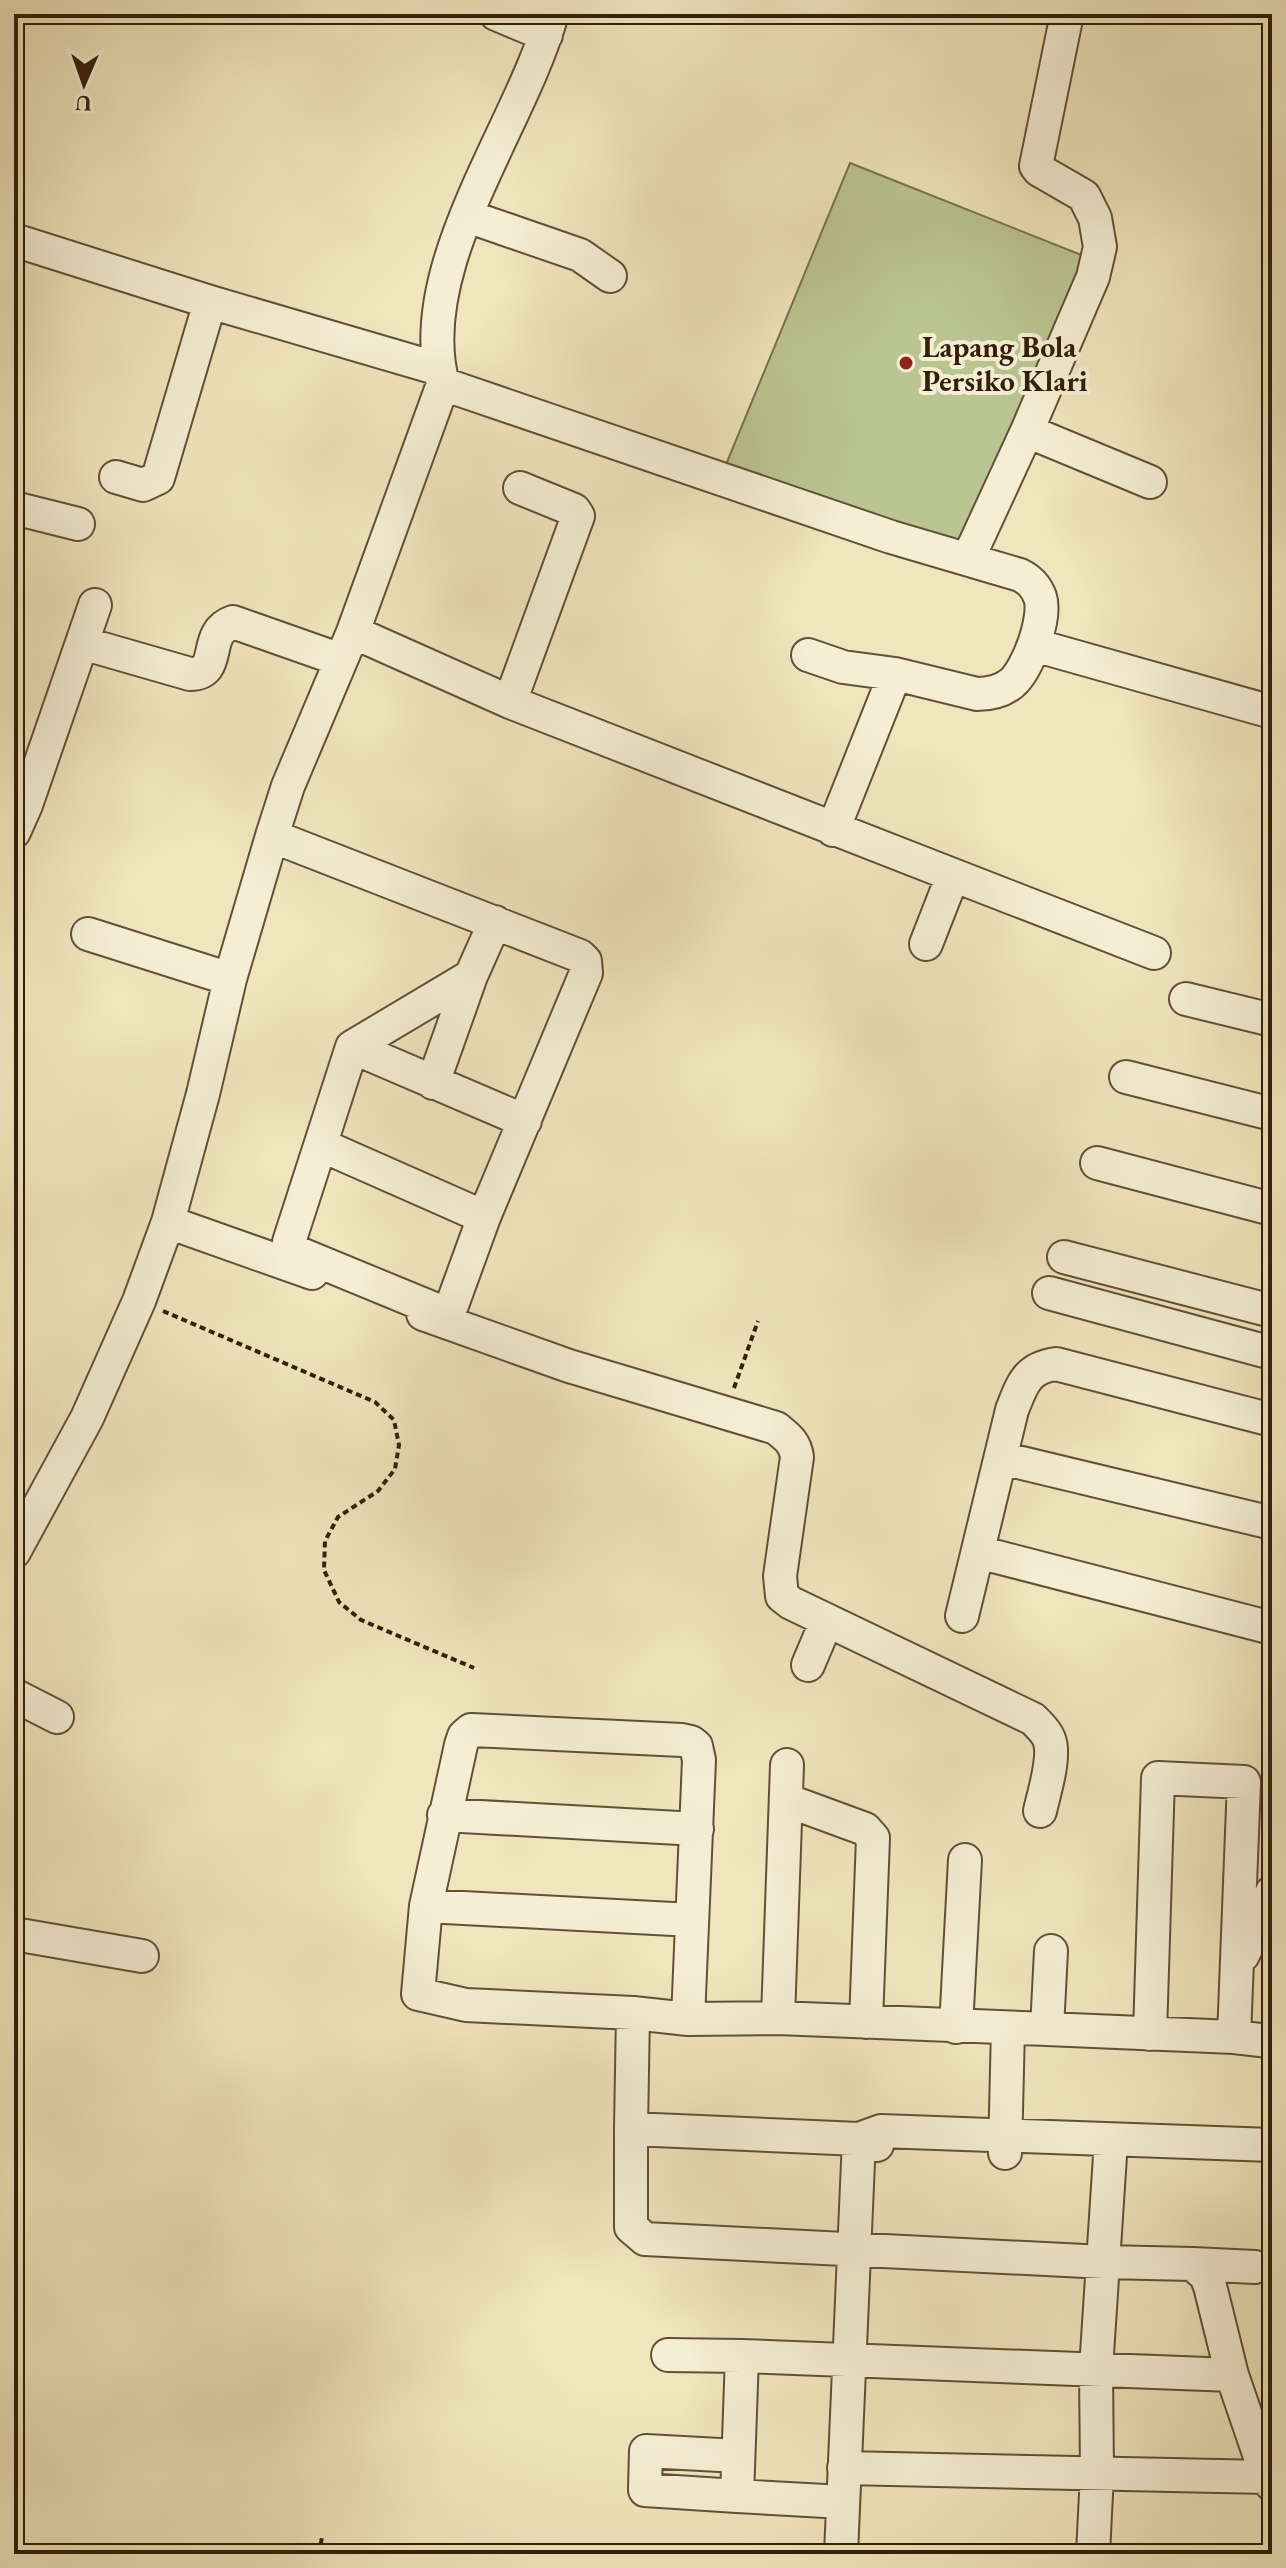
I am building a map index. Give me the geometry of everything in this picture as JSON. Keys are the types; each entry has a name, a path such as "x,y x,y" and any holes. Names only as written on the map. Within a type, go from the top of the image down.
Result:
{"street":[{"path":"14,1552 24,1513 87,1418 139,1301 168,1222 230,979 288,786 347,646 441,377 439,317 446,270 467,216 535,68 549,25 496,14"},
{"path":"968,559 1093,277 1100,247 1095,218 1084,196 1036,166 1067,14"},
{"path":"467,216 580,255 610,276"},
{"path":"14,240 441,377 891,537 1020,575 1036,588 1042,605 1034,645 1022,672 1014,681 991,694 977,694 895,674 843,667 808,655"},
{"path":"116,477 143,485 158,478 210,302"},
{"path":"1027,431 1150,482"},
{"path":"510,702 578,516 574,510 520,488"},
{"path":"15,512 78,524"},
{"path":"14,832 95,605"},
{"path":"82,643 190,674 200,674 208,667 217,634 224,625 233,622 347,646 510,702 1154,953"},
{"path":"1034,645 1272,712"},
{"path":"833,830 895,674"},
{"path":"272,836 580,956 586,968 484,1217 452,1305 442,1317"},
{"path":"926,944 953,875"},
{"path":"433,1083 471,976 495,922"},
{"path":"88,934 230,979"},
{"path":"442,1317 291,1250 289,1242 352,1047 471,976"},
{"path":"1186,999 1272,1020"},
{"path":"352,1047 525,1121"},
{"path":"1126,1077 1272,1114"},
{"path":"321,1145 484,1217"},
{"path":"1097,1163 1272,1209"},
{"path":"168,1222 442,1317 569,1366 776,1428 790,1439 797,1457 780,1588 782,1596 1033,1719 1043,1728 1050,1741 1051,1755 1040,1811"},
{"path":"1064,1257 1272,1311"},
{"path":"1049,1293 1272,1353"},
{"path":"962,1616 1012,1410 1023,1382 1040,1366 1056,1364 1272,1420"},
{"path":"1001,1458 1272,1523"},
{"path":"978,1552 1272,1628"},
{"path":"808,1665 827,1620"},
{"path":"14,1695 57,1717"},
{"path":"688,2019 698,1752 691,1742 471,1730 464,1736 444,1815 426,1906 418,1994 466,2005 633,2013 688,2019 778,2018 1269,2041"},
{"path":"778,2018 787,1765"},
{"path":"1150,2034 1158,1778 1244,1782 1234,2037"},
{"path":"786,1800 865,1829 873,1838 866,2022"},
{"path":"444,1815 697,1829"},
{"path":"956,2027 965,1860"},
{"path":"1236,1970 1272,1892"},
{"path":"426,1906 692,1920"},
{"path":"14,1934 142,1956"},
{"path":"1047,2029 1051,1951"},
{"path":"633,2013 631,2227 645,2239 1255,2267"},
{"path":"1005,2145 1008,2028"},
{"path":"631,2129 859,2139 881,2147 1005,2145 1266,2155"},
{"path":"841,2554 859,2139"},
{"path":"1005,2145 1110,2156 1266,2155"},
{"path":"1093,2554 1097,2474 1096,2369 1110,2156"},
{"path":"844,2468 1269,2481 1232,2375 1210,2286 1206,2276 1193,2264"},
{"path":"668,2355 1232,2375"},
{"path":"737,2496 742,2356"},
{"path":"738,2456 646,2451 645,2490 843,2502"}],"path":[{"path":"139,1301 375,1402 394,1420 399,1445 395,1469 378,1491 338,1517 325,1541 324,1570 339,1602 361,1620 474,1668"},
{"path":"725,1413 758,1321"},
{"path":"319,2554 322,2537"}],"green space":[{"name":"Lapang Bola Persiko Klari","path":"850,163 1089,258 964,553 725,467"}],"place":[{"name":"Lapang Bola Persiko Klari","path":"906,363"}]}
